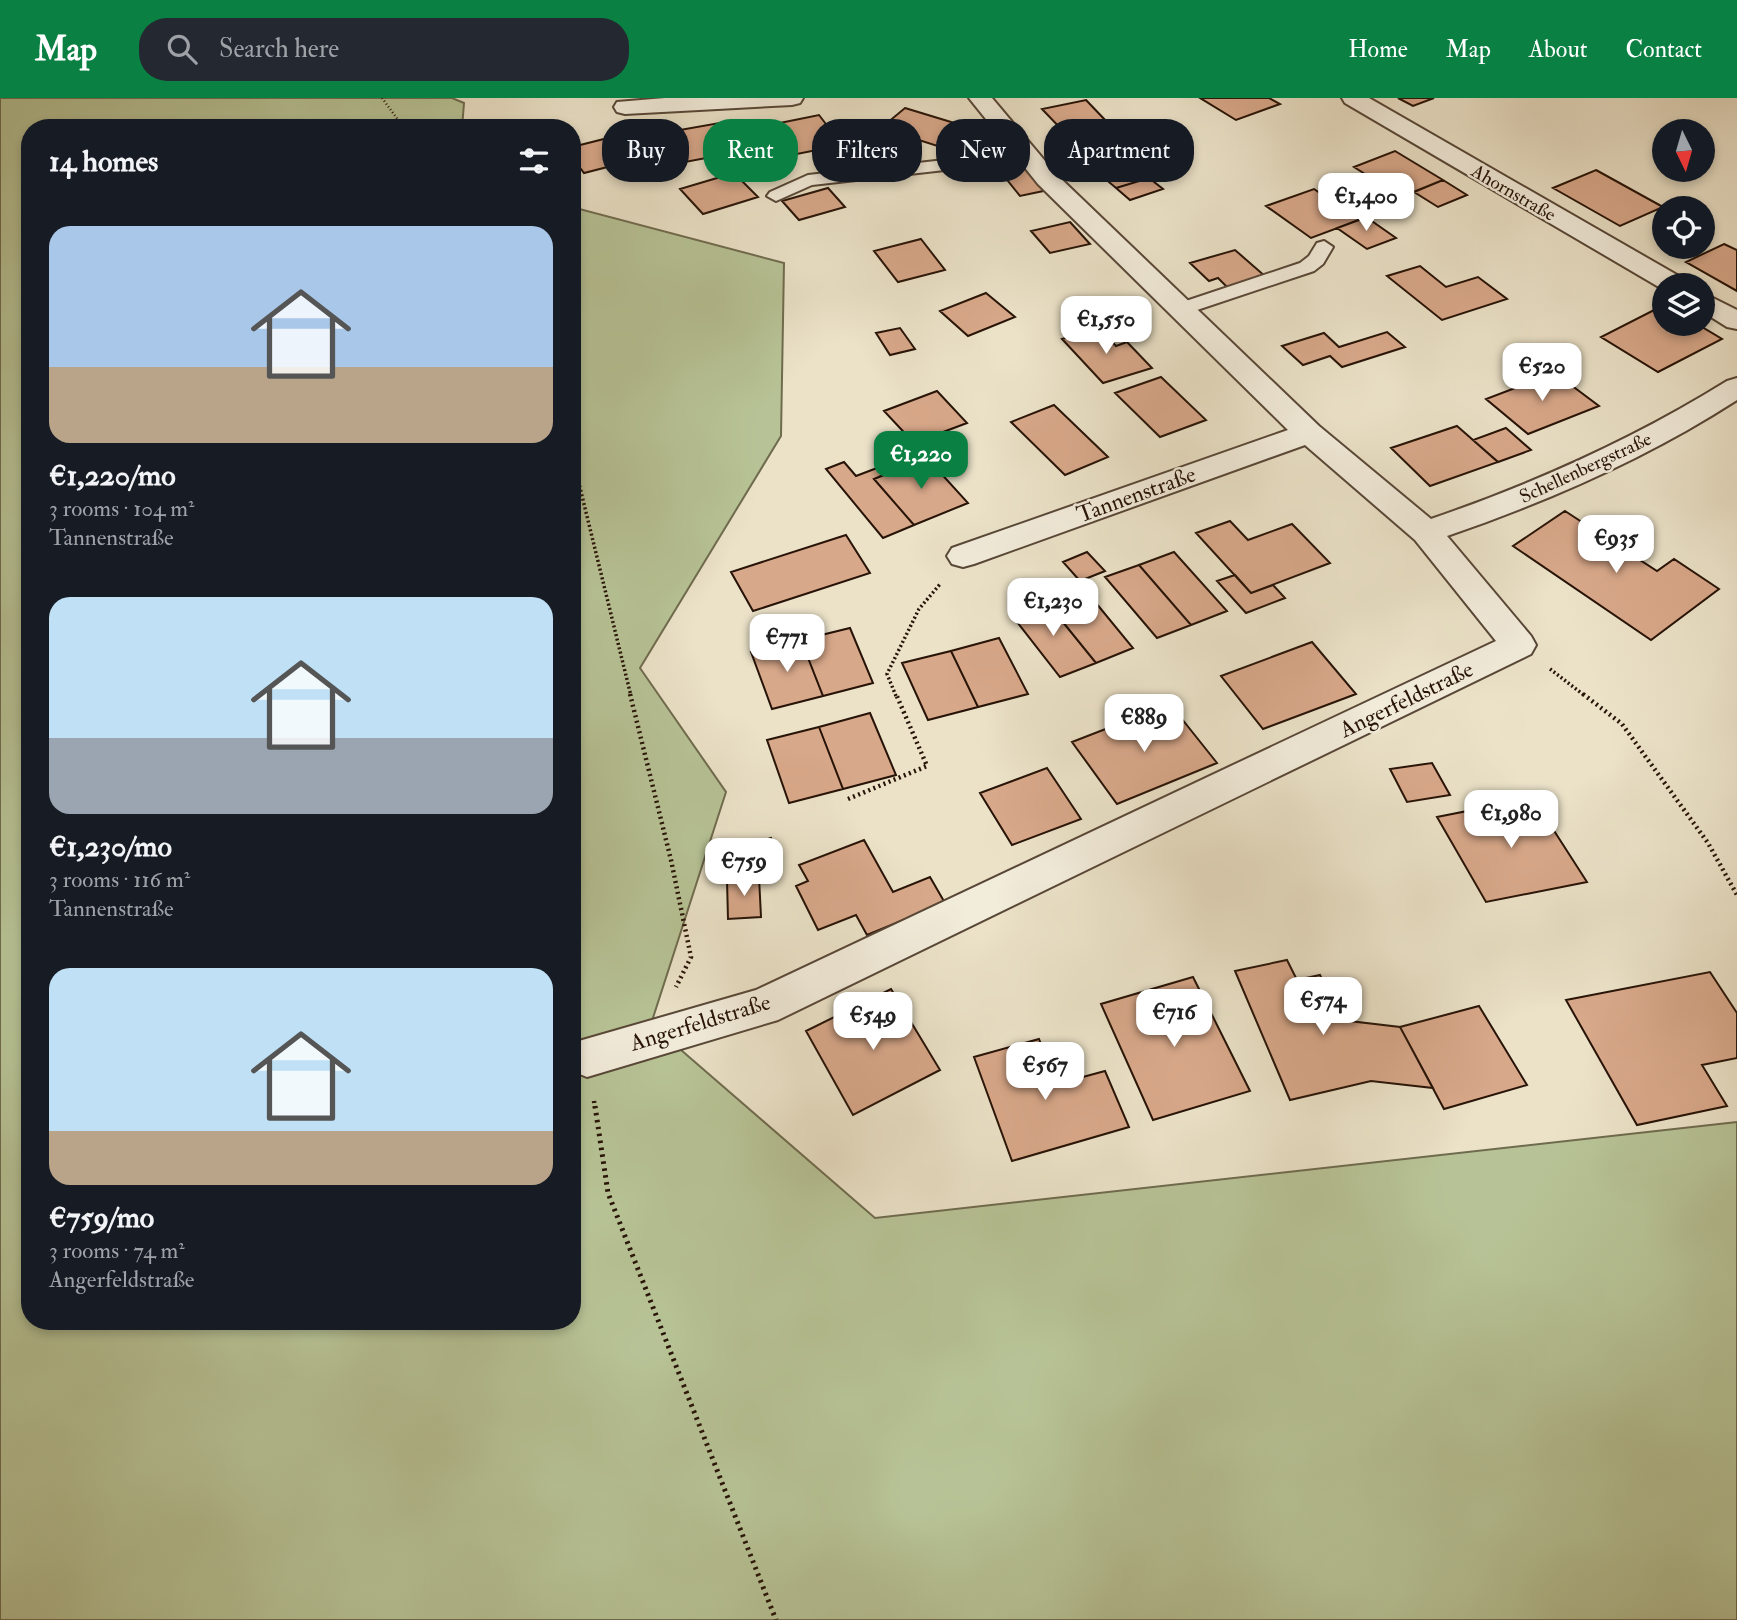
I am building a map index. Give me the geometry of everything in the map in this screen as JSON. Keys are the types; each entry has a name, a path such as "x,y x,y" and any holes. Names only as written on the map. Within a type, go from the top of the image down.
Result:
{"street":[{"path":"625,107 792,98"},
{"path":"980,98 997,119"},
{"name":"Ahornstraße","path":"1353,98 1654,273"},
{"path":"1030,158 1047,179 1309,433 1426,532 1519,646"},
{"path":"1715,308 1737,321"},
{"name":"Schellenbergstraße","path":"1426,532 1504,506 1637,444 1737,387"},
{"name":"Tannenstraße","path":"963,556 1309,433"},
{"name":"Angerfeldstraße","path":"587,1057 763,1007 1519,646"}],"lane":[{"path":"776,196 808,180 936,166"},
{"path":"1181,309 1245,290 1307,267 1316,260 1324,247"}],"path":[{"path":"382,98 397,119"},
{"path":"581,491 671,860 691,957 650,1038"},
{"path":"848,799 927,766 887,674 919,609 963,556"},
{"path":"1519,646 1622,724 1709,843 1737,895"},
{"path":"587,1057 608,1193 776,1620"}],"green space":[{"path":"0,98 452,98 464,103 463,119 21,119 21,1330 581,1330 581,209 784,263 781,436 640,668 726,792 651,1024 875,1218 1737,1122 1737,1620 0,1620"}],"building":[{"path":"1200,98 1269,98 1280,104 1236,120"},
{"path":"1398,98 1434,98 1413,106"},
{"path":"1086,100 1104,119 1052,119 1042,109"},
{"path":"905,108 941,119 936,119 936,146 922,141 922,119 892,119"},
{"path":"819,115 822,119 812,119 812,151 798,154 798,119"},
{"path":"703,126 703,159 689,161 689,128"},
{"path":"602,140 602,168 584,173 581,169 581,145"},
{"path":"1395,151 1443,180 1401,197 1354,167"},
{"path":"1030,169 1048,190 1020,196 1009,182 1030,182"},
{"path":"1596,170 1652,201 1652,212 1620,226 1553,188"},
{"path":"1443,180 1467,195 1438,207 1414,192"},
{"path":"704,182 743,182 758,197 703,214 680,189"},
{"path":"1109,182 1136,182 1116,188"},
{"path":"1136,182 1154,182 1163,189 1130,200 1116,188"},
{"path":"828,188 845,207 799,220 782,201"},
{"path":"1314,189 1359,220 1311,238 1266,206"},
{"path":"1366,217 1396,238 1367,249 1337,228"},
{"path":"1070,222 1090,244 1050,253 1031,231"},
{"path":"921,239 945,270 898,282 874,251"},
{"path":"1724,244 1737,250 1737,291 1715,278 1715,273 1705,273 1686,262 1692,259 1715,259 1715,248"},
{"path":"1235,250 1266,277 1228,288 1218,278 1209,281 1190,263"},
{"path":"1420,266 1446,287 1478,277 1507,299 1442,320 1387,276"},
{"path":"986,293 1015,317 968,336 940,311"},
{"path":"1652,311 1652,336 1715,335 1722,339 1658,372 1601,337"},
{"path":"900,328 915,349 890,355 876,333"},
{"path":"1099,328 1116,346 1127,342 1152,368 1103,383 1062,339"},
{"path":"1387,332 1405,347 1342,367 1330,356 1303,365 1282,346 1324,333 1339,347"},
{"path":"1555,373 1599,406 1528,434 1486,399"},
{"path":"1161,377 1206,420 1160,437 1115,393"},
{"path":"937,391 967,423 914,443 884,411"},
{"path":"1054,405 1108,457 1065,475 1011,422"},
{"path":"1457,426 1498,462 1430,486 1391,448"},
{"path":"1506,428 1531,450 1498,462 1473,440"},
{"path":"927,458 968,503 914,525 874,479"},
{"path":"844,462 856,476 877,468 883,475 874,479 914,525 883,538 826,469"},
{"path":"1565,511 1657,571 1674,559 1719,589 1651,640 1513,546"},
{"path":"1230,521 1248,540 1292,524 1330,563 1251,593 1196,533"},
{"path":"846,535 870,573 753,611 731,572"},
{"path":"1087,552 1105,571 1080,581 1063,562"},
{"path":"1174,552 1227,611 1191,625 1139,565"},
{"path":"1139,565 1191,625 1157,638 1105,577"},
{"path":"1235,575 1251,593 1273,585 1285,598 1246,613 1217,581"},
{"path":"1082,586 1133,648 1096,663 1045,600"},
{"path":"1045,600 1096,663 1060,677 1010,613"},
{"path":"850,628 873,683 823,696 801,640"},
{"path":"999,638 1028,694 978,707 951,651"},
{"path":"801,640 823,696 772,709 751,652"},
{"path":"1312,642 1356,694 1263,729 1221,676"},
{"path":"951,651 978,707 928,720 902,663"},
{"path":"1170,704 1217,763 1117,804 1072,742"},
{"path":"870,713 896,775 843,789 819,727"},
{"path":"819,727 843,789 789,803 767,740"},
{"path":"1432,763 1450,795 1407,802 1390,769"},
{"path":"1047,768 1081,819 1012,845 980,793"},
{"path":"1533,798 1587,882 1486,902 1437,817"},
{"path":"771,838 780,858 742,872 733,850"},
{"path":"864,840 893,892 930,877 945,903 867,935 856,915 818,930 796,886 808,881 799,865"},
{"path":"759,877 761,917 728,919 727,880"},
{"path":"1287,960 1297,980 1320,975 1341,1020 1400,1027 1433,1088 1371,1081 1290,1100 1235,971"},
{"path":"1710,972 1737,1013 1737,1058 1702,1065 1727,1106 1637,1125 1566,1000"},
{"path":"1193,977 1250,1091 1153,1120 1101,1004"},
{"path":"891,989 940,1070 853,1115 806,1031"},
{"path":"1479,1006 1527,1085 1444,1109 1400,1027"},
{"path":"1039,1039 1057,1084 1105,1071 1129,1127 1012,1161 974,1057"}]}
